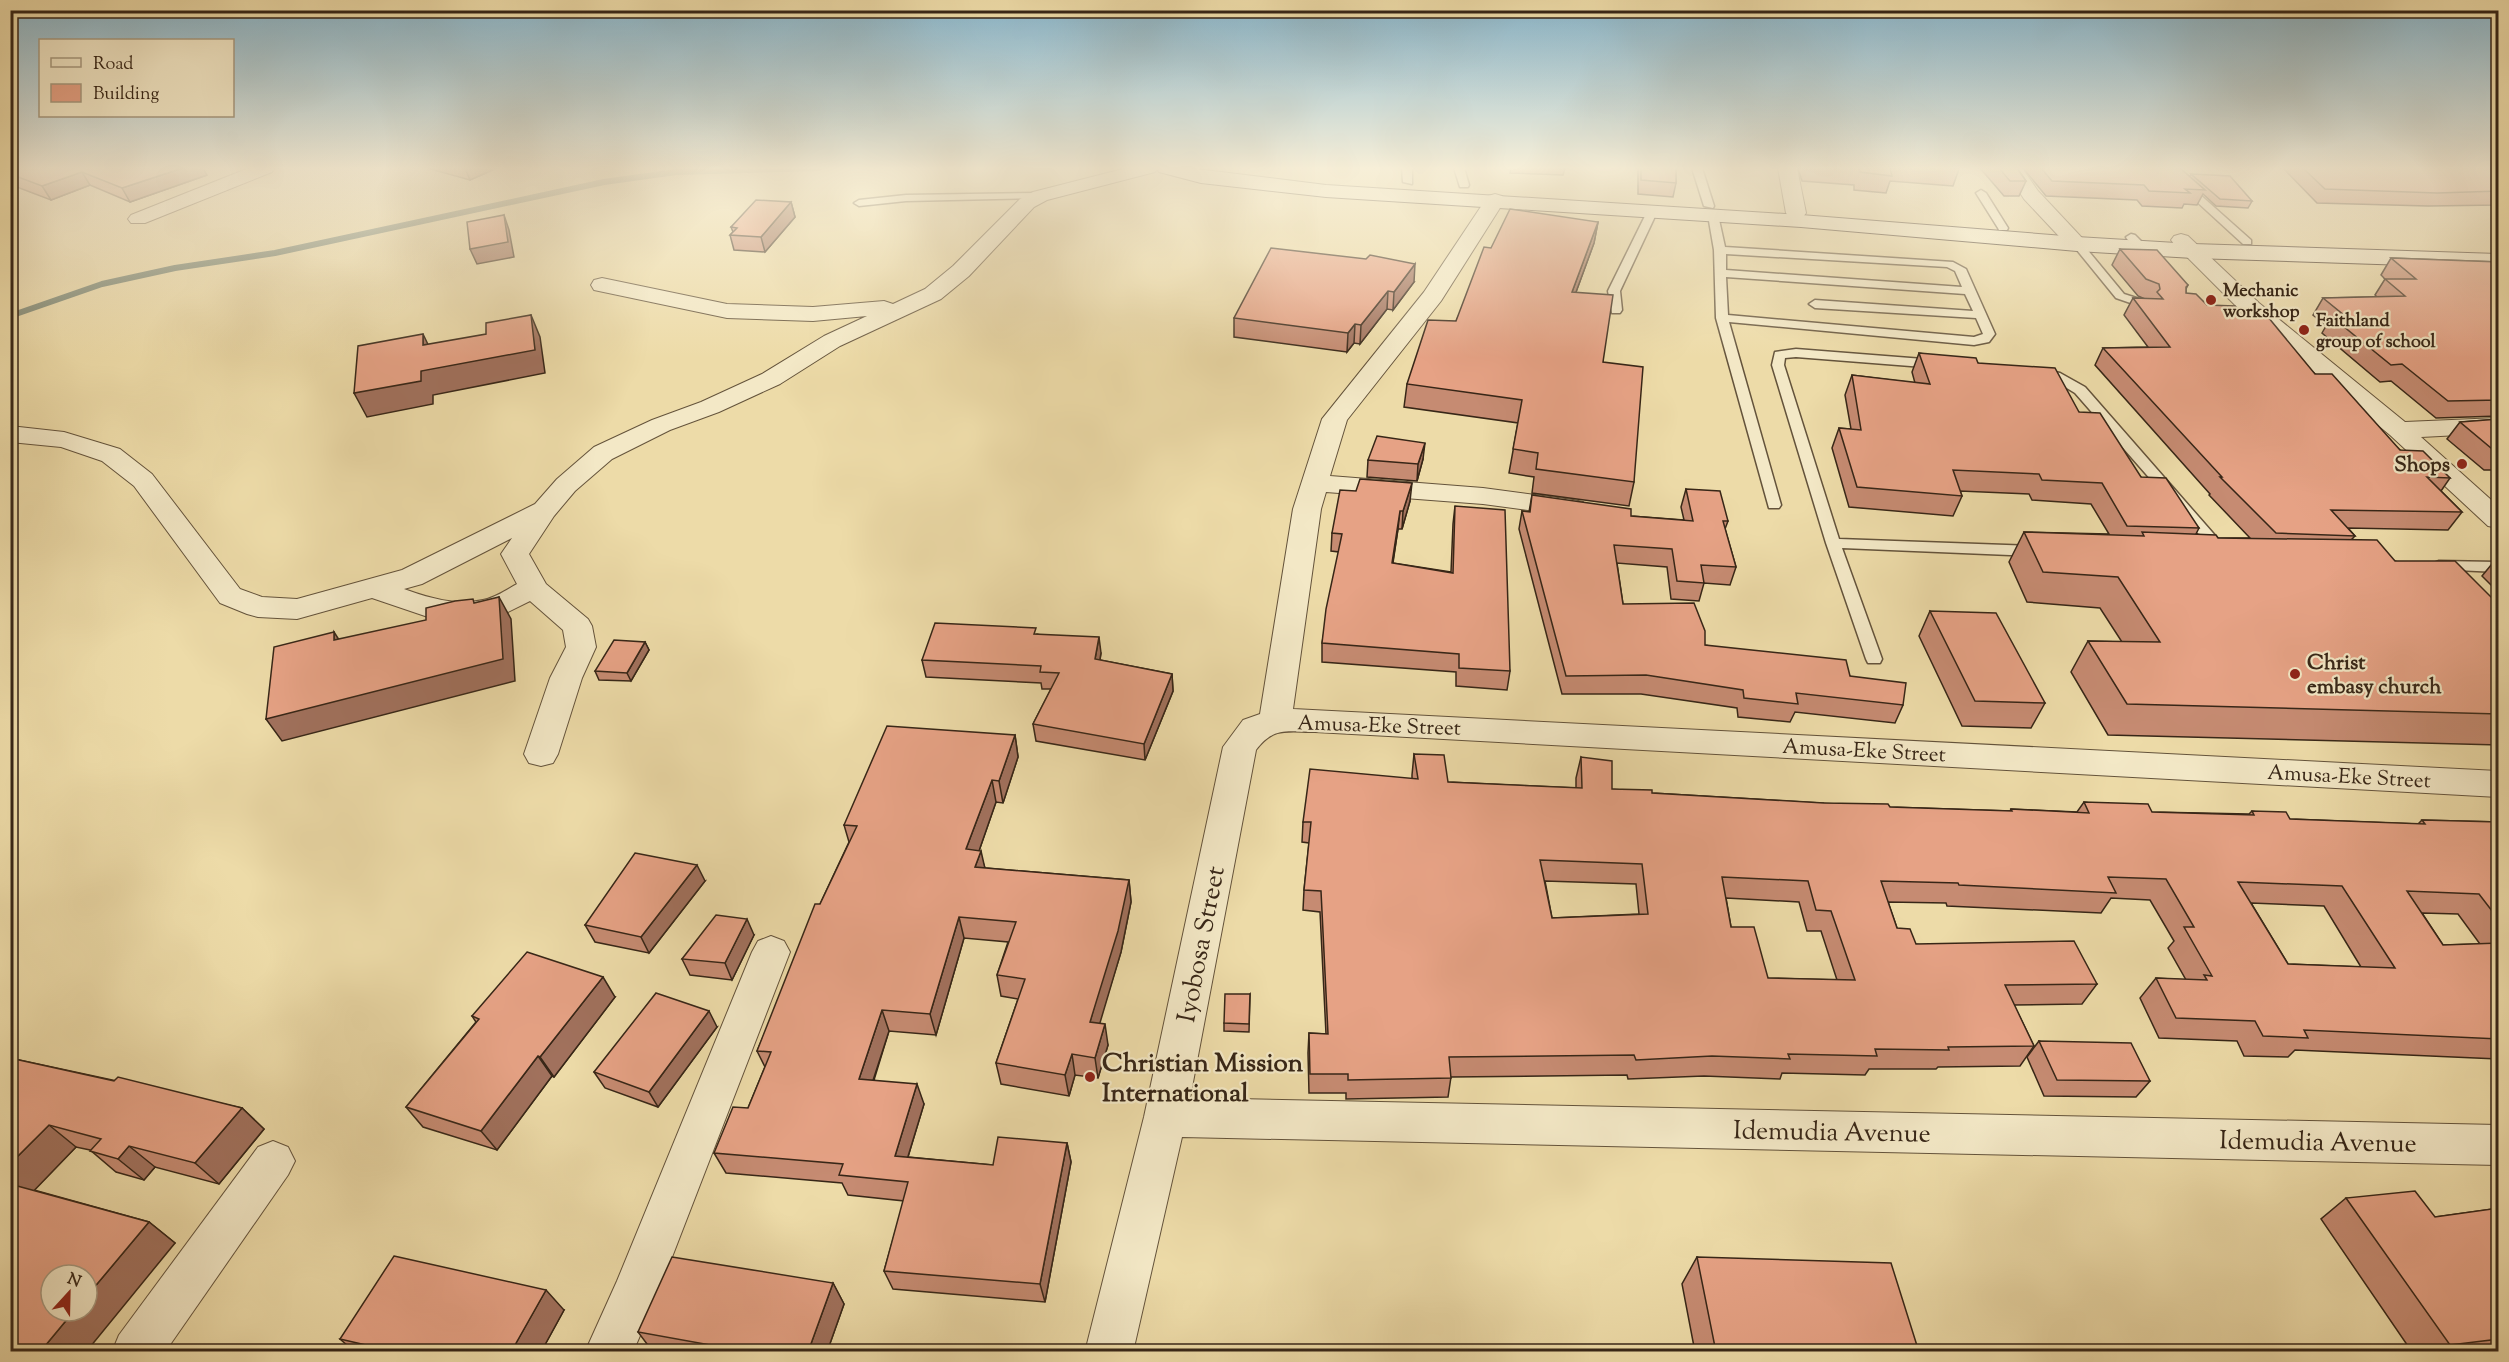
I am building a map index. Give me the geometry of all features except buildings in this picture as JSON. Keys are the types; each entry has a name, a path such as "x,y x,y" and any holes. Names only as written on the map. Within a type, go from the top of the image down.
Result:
{"main road":[{"path":"1986,232 2072,238"},
{"path":"2028,232 2143,249 2247,243 2478,250 2499,248"},
{"path":"2187,246 2499,261"}],"street":[{"path":"541,754 566,678 581,646 577,626 532,588 530,579 515,554 545,510 566,485 603,453 750,388 840,337 933,294 962,272 999,232"},
{"path":"1275,721 1307,508 1335,419 1433,296 1475,232"},
{"path":"2066,232 2072,238"},
{"path":"2187,246 2242,308 2399,430 2499,520"},
{"path":"602,285 727,311 813,314 911,305"},
{"path":"2399,430 2499,425"},
{"path":"10,434 64,440 111,455 143,480 230,596 258,607 297,609 412,578 545,510"},
{"path":"1314,483 1483,496 1601,513"},
{"path":"375,588 407,601 447,612 487,610 532,588"},
{"name":"Amusa-Eke Street","path":"1240,747 1255,728 1275,721 1315,720 2499,784"},
{"name":"Iyobosa Street","path":"1109,1352 1165,1117 1240,747"},
{"path":"609,1352 634,1296 771,952"},
{"name":"Idemudia Avenue","path":"1165,1117 2499,1145"},
{"path":"136,1352 273,1161"}],"lane":[{"path":"1616,310 1614,291 1643,232"},
{"path":"1716,232 1720,250 1722,318 1774,505"},
{"path":"2234,232 2247,243"},
{"path":"2072,238 2120,296 2145,304"},
{"path":"1720,250 1949,264 1960,269 1989,334 1985,339 1974,341 1722,318"},
{"path":"1798,254 1822,327"},
{"path":"1721,273 1970,291"},
{"path":"1815,304 1981,315"},
{"path":"1874,659 1833,543 1778,365 1779,355 1796,352 1949,365"},
{"path":"2020,371 2056,376 2079,390 2234,559 2204,558"},
{"path":"1833,543 2048,552"},
{"path":"2428,565 2499,567"}],"waterway":[{"path":"10,316 102,284 175,268 275,253 374,232"}],"place":[{"name":"Mechanic workshop","path":"2211,300"},
{"name":"Faithland group of school","path":"2304,330"},
{"name":"Shops","path":"2462,464"},
{"name":"Christ embasy church","path":"2295,674"},
{"name":"Christian Mission International","path":"1090,1077"}]}
